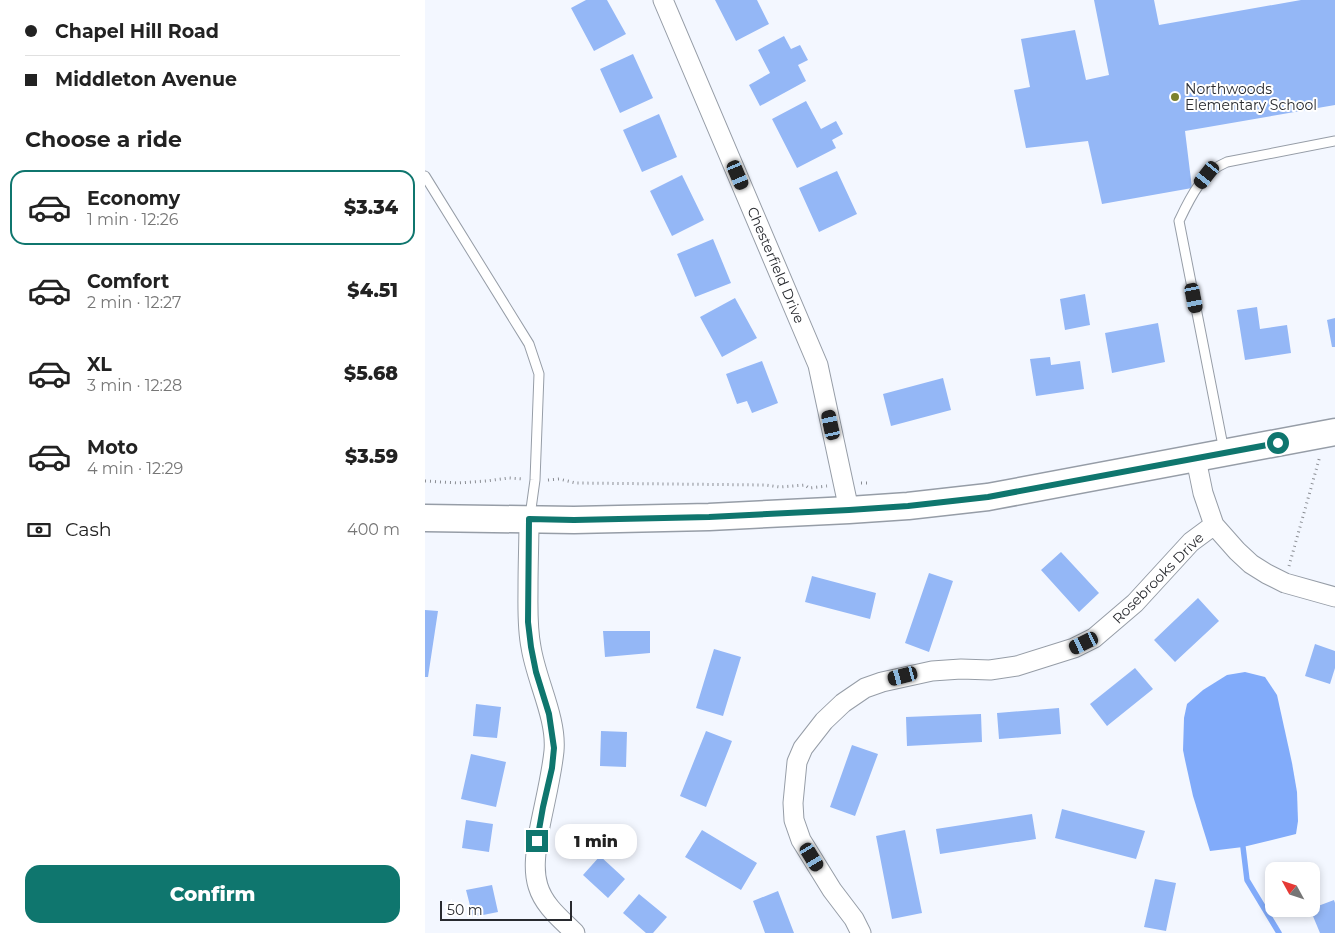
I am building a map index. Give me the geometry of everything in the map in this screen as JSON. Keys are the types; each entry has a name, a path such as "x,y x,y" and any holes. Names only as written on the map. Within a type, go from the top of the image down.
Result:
{"main road":[{"path":"425,518 574,520 700,517 908,506 988,497 1225,453 1328,441"}],"street":[{"name":"Chesterfield Drive","path":"663,0 818,365 849,510"},
{"path":"1195,459 1203,493 1214,525 1237,551 1251,564 1285,583 1335,597"},
{"path":"529,519 528,622 536,672 549,714 554,748 552,768 535,853 536,869 538,885 544,898 554,912 575,933"},
{"name":"Rosebrooks Drive","path":"861,933 854,919 832,890 801,840 794,820 793,803 797,762 803,748 824,721 843,703 865,688 882,682 932,671 990,670 1017,666 1074,648 1094,638 1135,604 1191,542 1214,525"}],"lane":[{"path":"1225,453 1179,221 1197,188 1218,165 1335,141"},
{"path":"425,176 529,344 539,374 535,480 529,519"}],"path":[{"path":"1285,583 1328,441"},
{"path":"425,481 459,483 509,478"},
{"path":"559,479 577,483 780,487 805,485"}],"water":[{"path":"1245,672 1265,677 1277,695 1297,792 1298,821 1296,834 1243,847 1210,851 1193,796 1183,750 1184,718 1187,704 1203,690 1227,675"}],"building":[{"path":"586,0 607,0 626,34 594,51 571,8"},
{"path":"715,0 757,0 769,24 736,41"},
{"name":"Northwoods Elementary School","path":"1094,0 1154,0 1159,25 1301,0 1335,0 1335,105 1185,131 1192,188 1102,204 1088,141 1026,148 1014,90 1030,87 1021,39 1075,30 1086,80 1109,75"},
{"path":"784,36 791,49 800,45 808,60 798,65 806,81 760,106 749,85 770,73 758,50"},
{"path":"633,54 653,98 620,113 600,69"},
{"path":"806,101 821,129 836,121 843,134 832,140 836,148 797,168 772,119"},
{"path":"659,114 677,157 642,172 623,130"},
{"path":"837,171 857,214 819,232 799,188"},
{"path":"682,175 704,220 672,236 650,191"},
{"path":"713,239 731,283 695,297 677,254"},
{"path":"1085,294 1090,325 1065,330 1060,299"},
{"path":"735,298 757,338 722,357 700,317"},
{"path":"1257,307 1260,329 1287,325 1291,353 1245,360 1237,310"},
{"path":"1335,318 1335,347 1332,347 1327,320"},
{"path":"1158,323 1165,362 1112,373 1105,333"},
{"path":"1050,357 1051,365 1080,361 1084,389 1036,396 1030,359"},
{"path":"762,361 778,403 752,413 747,401 737,404 726,374"},
{"path":"943,378 951,410 891,426 883,394"},
{"path":"1061,552 1099,593 1079,612 1041,570"},
{"path":"929,573 953,581 929,652 905,643"},
{"path":"812,576 876,593 870,619 805,602"},
{"path":"1198,598 1219,621 1175,662 1154,640"},
{"path":"425,610 438,611 428,677 425,677"},
{"path":"603,631 650,631 650,653 605,657"},
{"path":"1315,644 1335,651 1335,668 1330,684 1305,676"},
{"path":"714,649 741,657 723,716 696,708"},
{"path":"1135,668 1153,689 1107,726 1090,704"},
{"path":"476,704 501,707 497,738 473,736"},
{"path":"1059,708 1061,734 999,739 997,713"},
{"path":"981,714 982,742 907,746 906,717"},
{"path":"601,731 627,732 626,767 600,766"},
{"path":"706,731 732,741 706,807 680,796"},
{"path":"852,745 878,754 855,816 830,807"},
{"path":"471,754 506,762 496,807 461,799"},
{"path":"1062,809 1145,831 1136,859 1055,838"},
{"path":"1032,814 1036,839 940,854 936,829"},
{"path":"466,820 493,824 489,852 462,848"},
{"path":"702,830 757,863 741,890 685,857"},
{"path":"905,830 922,913 892,919 876,836"},
{"path":"600,856 625,879 608,898 583,875"},
{"path":"1155,879 1176,883 1166,931 1144,927"},
{"path":"492,885 498,912 473,917 466,890"},
{"path":"778,891 794,933 765,933 753,901"},
{"path":"639,894 667,917 653,933 646,933 623,913"},
{"path":"1334,900 1335,933 1320,933 1314,918 1320,918 1320,905"}],"waterway":[{"path":"1243,847 1247,880 1279,933"}],"place":[{"name":"Northwoods Elementary School","path":"1175,97"}],"route":[{"path":"537,841 552,768 554,748 549,714 536,672 528,622 529,519 709,517 908,506 988,497 1278,443"}]}
